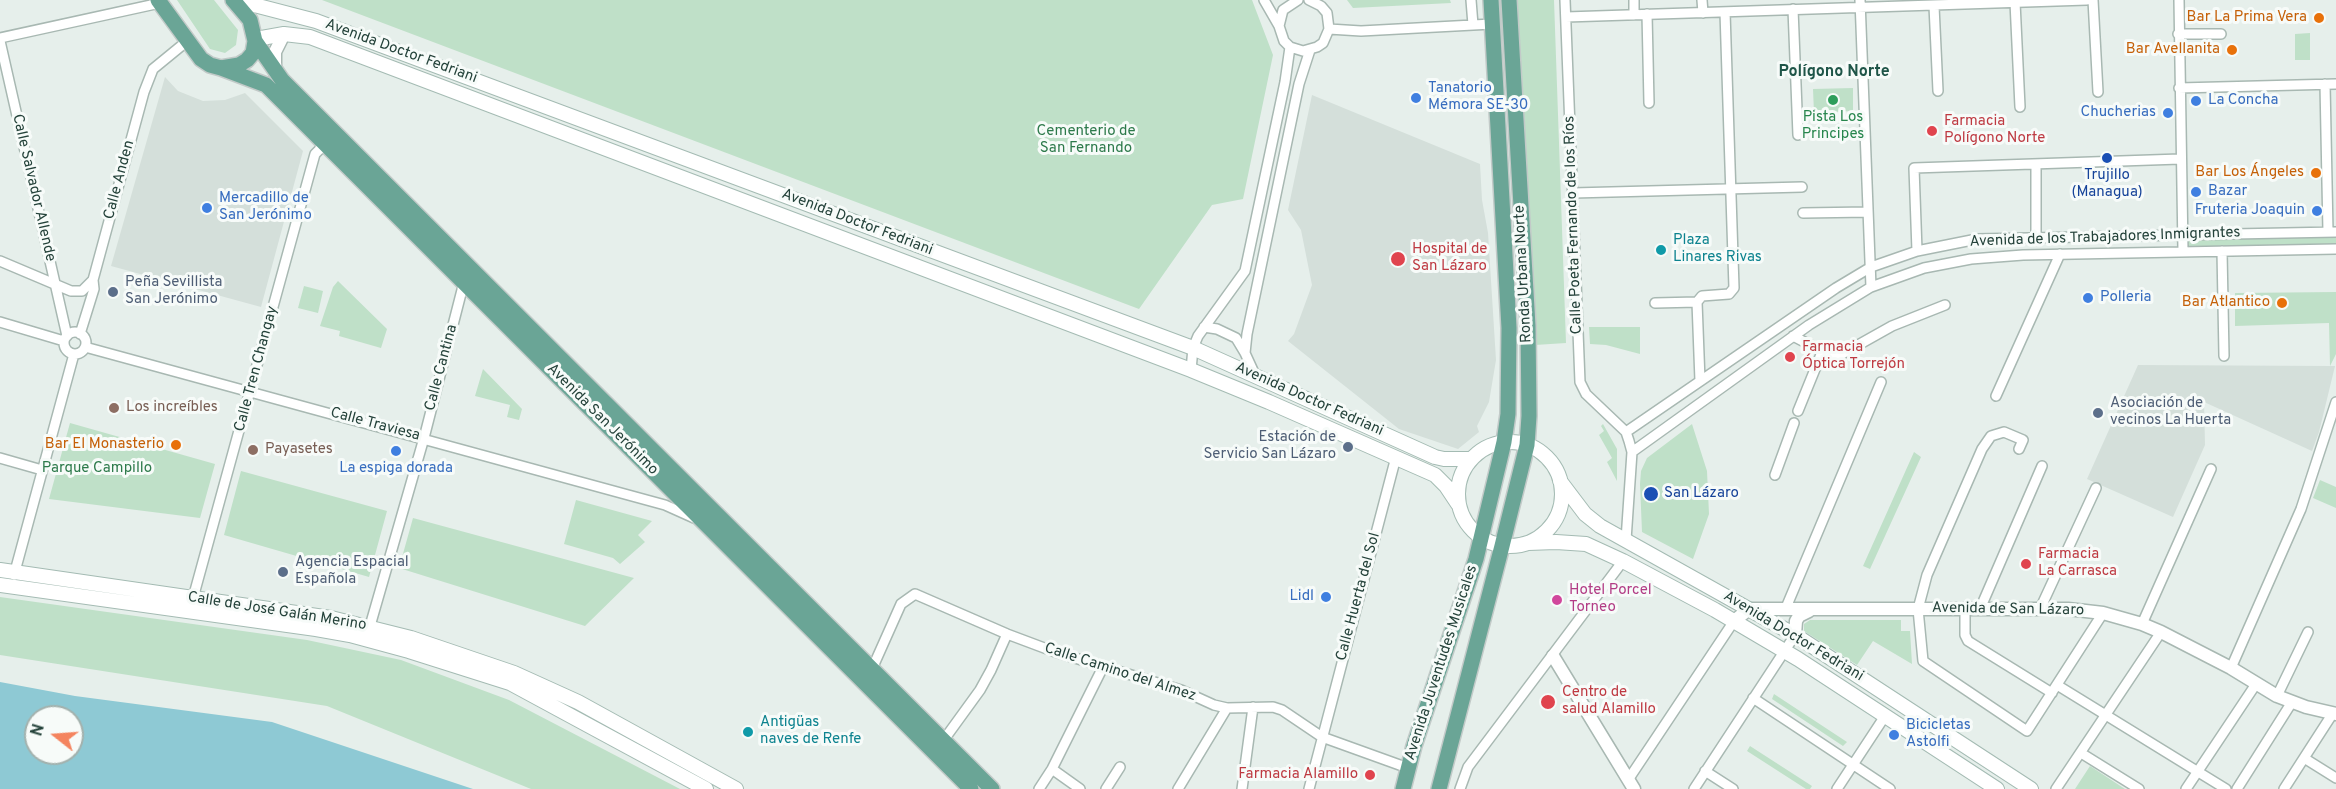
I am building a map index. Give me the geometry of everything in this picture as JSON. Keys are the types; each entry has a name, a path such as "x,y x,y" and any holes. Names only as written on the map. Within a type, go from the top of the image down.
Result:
{"main road":[{"name":"Avenida San Jerónimo","path":"234,0 250,20 256,40 275,73 992,789"},
{"name":"Avenida Doctor Fedriani","path":"234,0 316,21 1193,348 1436,457 1471,459"},
{"name":"Ronda Urbana Norte","path":"1480,537 1504,442 1508,414 1509,328 1491,0"},
{"name":"Ronda Urbana Norte","path":"1502,546 1527,445 1530,416 1528,326 1509,0"},
{"name":"Avenida San Jerónimo","path":"159,1 186,42 201,59 266,86 971,789"},
{"name":"Avenida Doctor Fedriani","path":"256,40 297,34 320,41 1191,370 1396,457 1435,476 1446,486 1458,504 1468,526 1480,537"},
{"path":"221,69 239,65 248,60 256,40"},
{"path":"1458,504 1461,476 1471,459 1486,448 1504,442 1527,445"},
{"name":"Avenida Doctor Fedriani","path":"1527,445 1546,457 1554,466 1560,481 1585,514 1600,526 1795,635 2031,789"},
{"path":"1528,543 1546,532 1554,522 1562,500 1560,481"},
{"path":"1480,537 1502,546"},
{"name":"Avenida Juventudes Musicales","path":"1403,789 1414,746 1476,559 1480,537"},
{"name":"Avenida Doctor Fedriani","path":"1502,546 1556,542 1586,544 1623,561 1785,651 1997,789"},
{"name":"Avenida Juventudes Musicales","path":"1439,789 1502,546"},
{"name":"Calle de José Galán Merino","path":"0,570 9,581 316,629 350,635 409,651 510,683 706,789"},
{"name":"Calle de José Galán Merino","path":"9,581 193,598 331,618 370,626 514,673 578,702 736,789"}],"street":[{"path":"1264,0 1279,26 1284,41 1290,47 1303,51 1323,43 1329,29 1327,13 1321,6 1309,0"},
{"path":"1279,26 1283,10 1298,0"},
{"path":"1471,0 1473,25"},
{"name":"Calle Poeta Fernando de los Ríos","path":"1565,0 1580,382 1586,394 1626,432"},
{"path":"1634,0 1634,15"},
{"path":"1702,0 1702,13"},
{"path":"1566,17 1725,12 1779,5 1793,9 1860,4 1934,6 2088,0"},
{"path":"2093,0 2098,92"},
{"path":"2172,0 2179,0 2182,251"},
{"path":"0,39 159,1"},
{"path":"2015,2 2020,107"},
{"path":"1860,4 1871,287"},
{"path":"1934,6 1938,91"},
{"path":"1793,9 1798,135"},
{"path":"1700,381 1697,302 1702,296 1729,294 1734,288 1725,12"},
{"path":"1647,15 1649,103"},
{"path":"1329,29 1360,31 1492,24"},
{"path":"275,73 275,52 285,34"},
{"path":"2178,34 2221,34"},
{"name":"Calle Salvador Allende","path":"0,39 66,338"},
{"name":"Calle Anden","path":"80,334 94,289 93,280 144,92 153,69 186,42"},
{"path":"1191,370 1193,348 1204,327 1245,271 1286,82 1290,47"},
{"path":"1245,353 1255,292 1299,84 1310,50"},
{"path":"2325,84 2332,232"},
{"path":"2179,88 2336,84"},
{"name":"Calle Tren Changay","path":"193,598 315,154 325,144"},
{"path":"1917,251 1914,168 2180,159"},
{"path":"2036,165 2036,237"},
{"path":"1573,193 1802,187"},
{"path":"1803,213 1868,212"},
{"name":"Avenida de los Trabajadores Inmigrantes","path":"1626,432 1836,288 1871,267 1917,251 1977,239 2332,232"},
{"name":"Avenida de los Trabajadores Inmigrantes","path":"1632,452 1793,336 1871,287 1924,268 1971,259 2060,254 2336,249"},
{"path":"2222,250 2224,356"},
{"path":"1996,396 2060,254"},
{"path":"0,261 70,291 82,291 93,280"},
{"path":"1245,271 1255,292"},
{"name":"Calle Cantina","path":"370,626 424,438 464,282"},
{"path":"82,291 89,302"},
{"path":"1655,303 1697,302"},
{"path":"1793,336 1835,358 1892,326 1946,305"},
{"path":"0,322 66,338 75,332 80,334 85,341 84,347 74,354"},
{"path":"1204,327 1217,328 1236,339 1256,377"},
{"path":"66,338 65,348 74,354"},
{"name":"Calle Traviesa","path":"84,347 424,438 665,506 703,521"},
{"path":"1798,411 1822,352"},
{"path":"9,581 74,354"},
{"path":"1785,610 1881,382"},
{"path":"2231,668 2301,509 2336,402"},
{"path":"1775,475 1794,423"},
{"path":"1626,432 1632,452 1626,540"},
{"path":"2019,449 2023,440 2004,432 1991,436 1982,449 1927,575 1918,609 1923,661 2027,731 2103,613"},
{"name":"Calle Huerta del Sol","path":"1309,789 1396,457"},
{"path":"0,458 42,470"},
{"path":"1980,609 2042,466"},
{"path":"2142,624 2211,469"},
{"path":"665,506 674,504 680,498 686,483"},
{"path":"2040,609 2096,488"},
{"path":"1461,788 1468,767 1623,561"},
{"name":"Calle Camino del Almez","path":"872,669 902,604 915,594 1006,634 1170,687 1227,708 1273,707 1282,710 1322,737 1408,768"},
{"path":"1553,656 1631,785 1734,621 1749,609"},
{"name":"Avenida de San Lázaro","path":"1749,609 2068,609 2103,613 2161,632 2231,668 2277,696 2334,714"},
{"path":"1965,609 1965,635 1968,641 2052,693"},
{"path":"1694,789 1795,635 1796,621 1805,612 1814,610"},
{"path":"2056,789 2161,632"},
{"path":"2277,696 2308,633"},
{"path":"943,741 980,690 1006,634"},
{"path":"1039,789 1052,769 1104,667"},
{"path":"2186,789 2256,684"},
{"path":"2057,685 2226,789"},
{"path":"1754,698 1890,789"},
{"path":"2237,789 2292,702"},
{"path":"1178,789 1227,708"},
{"path":"1242,789 1253,708"},
{"path":"2284,789 2334,714"},
{"path":"1837,789 1885,716"},
{"path":"2081,753 2139,789"},
{"path":"2304,758 2336,778"},
{"path":"1106,789 1120,767"},
{"path":"1052,769 1080,789"},
{"path":"1705,771 1733,789"}],"shaded area":[{"name":"Mercadillo de San Jerónimo","path":"165,77 178,91 203,101 225,100 245,93 303,151 261,307 111,266"},
{"name":"Hospital de San Lázaro","path":"1312,95 1480,164 1482,200 1488,233 1496,360 1489,402 1477,426 1479,432 1458,449 1399,429 1288,341 1294,334 1312,285 1301,230 1288,210"},
{"path":"2138,365 2335,366 2312,451 2204,402 2205,445 2173,517 2087,479"}],"green space":[{"path":"177,0 214,0 238,30 236,45 225,53 210,49"},
{"name":"Cementerio de San Fernando","path":"322,0 1252,0 1273,55 1243,199 1212,205 1139,309"},
{"path":"1347,0 1450,0 1451,3 1353,8"},
{"path":"1517,0 1554,0 1566,343 1535,345"},
{"path":"2310,33 2310,60 2295,60 2295,34"},
{"name":"Pista Los Principes","path":"1853,88 1853,111 1814,113 1813,89"},
{"path":"2336,232 2336,249 2183,251 2182,235"},
{"path":"338,281 387,329 381,348 339,336 340,331 320,326 333,287"},
{"path":"304,286 323,291 318,313 298,308"},
{"path":"2336,292 2336,354 2330,366 2329,323 2235,326 2235,293"},
{"path":"1589,327 1640,327 1640,354 1606,345 1590,344"},
{"path":"483,369 522,409 519,420 507,417 510,405 475,396"},
{"name":"Parque Campillo","path":"70,423 215,464 200,518 49,499"},
{"path":"1603,424 1617,449 1617,481 1607,462 1612,458 1599,435 1604,431 1601,426"},
{"path":"1692,424 1707,471 1709,514 1693,559 1642,532 1640,484 1641,471 1647,458"},
{"path":"1914,452 1921,457 1870,569 1863,566"},
{"path":"241,471 387,511 369,577 224,535"},
{"path":"2320,480 2336,487 2336,508 2313,498"},
{"path":"576,500 652,521 638,535 645,542 620,564 613,558 564,544"},
{"path":"413,518 634,578 585,626 399,568"},
{"path":"0,597 307,640 401,660 509,700 680,789 531,789 327,706 0,655"},
{"path":"1810,620 1901,620 1901,631 1910,631 1912,664 1873,641 1857,665 1804,631 1804,624"},
{"path":"1774,694 1847,742 1843,746 1772,699"},
{"path":"1750,746 1812,786 1810,789 1806,789 1747,751"},
{"path":"2090,766 2125,789 2075,789"}],"water":[{"path":"0,682 75,696 272,722 473,789 0,789"}],"place":[{"name":"Bar La Prima Vera","path":"2319,18"},
{"name":"Bar Avellanita","path":"2232,50"},
{"name":"Tanatorio Mémora SE-30","path":"1416,98"},
{"name":"Pista Los Principes","path":"1833,100"},
{"name":"La Concha","path":"2196,101"},
{"name":"Chucherias","path":"2168,113"},
{"name":"Farmacia Polígono Norte","path":"1932,131"},
{"name":"Trujillo (Managua)","path":"2107,158"},
{"name":"Bar Los Ángeles","path":"2316,173"},
{"name":"Bazar","path":"2196,192"},
{"name":"Mercadillo de San Jerónimo","path":"207,208"},
{"name":"Fruteria Joaquin","path":"2317,211"},
{"name":"Plaza Linares Rivas","path":"1661,250"},
{"name":"Hospital de San Lázaro","path":"1398,259"},
{"name":"Peña Sevillista San Jerónimo","path":"113,292"},
{"name":"Polleria","path":"2088,298"},
{"name":"Bar Atlantico","path":"2282,303"},
{"name":"Farmacia Óptica Torrejón","path":"1790,357"},
{"name":"Los increíbles","path":"114,408"},
{"name":"Asociación de vecinos La Huerta","path":"2098,413"},
{"name":"Bar El Monasterio","path":"176,445"},
{"name":"Estación de Servicio San Lázaro","path":"1348,447"},
{"name":"Payasetes","path":"253,450"},
{"name":"La espiga dorada","path":"396,451"},
{"name":"San Lázaro","path":"1651,494"},
{"name":"Farmacia La Carrasca","path":"2026,564"},
{"name":"Agencia Espacial Española","path":"283,572"},
{"name":"Lidl","path":"1326,597"},
{"name":"Hotel Porcel Torneo","path":"1557,600"},
{"name":"Centro de salud Alamillo","path":"1548,702"},
{"name":"Antigüas naves de Renfe","path":"748,732"},
{"name":"Bicicletas Astolfi","path":"1894,735"},
{"name":"Farmacia Alamillo","path":"1370,775"}],"district":[{"name":"Polígono Norte","path":"1834,73"}]}
